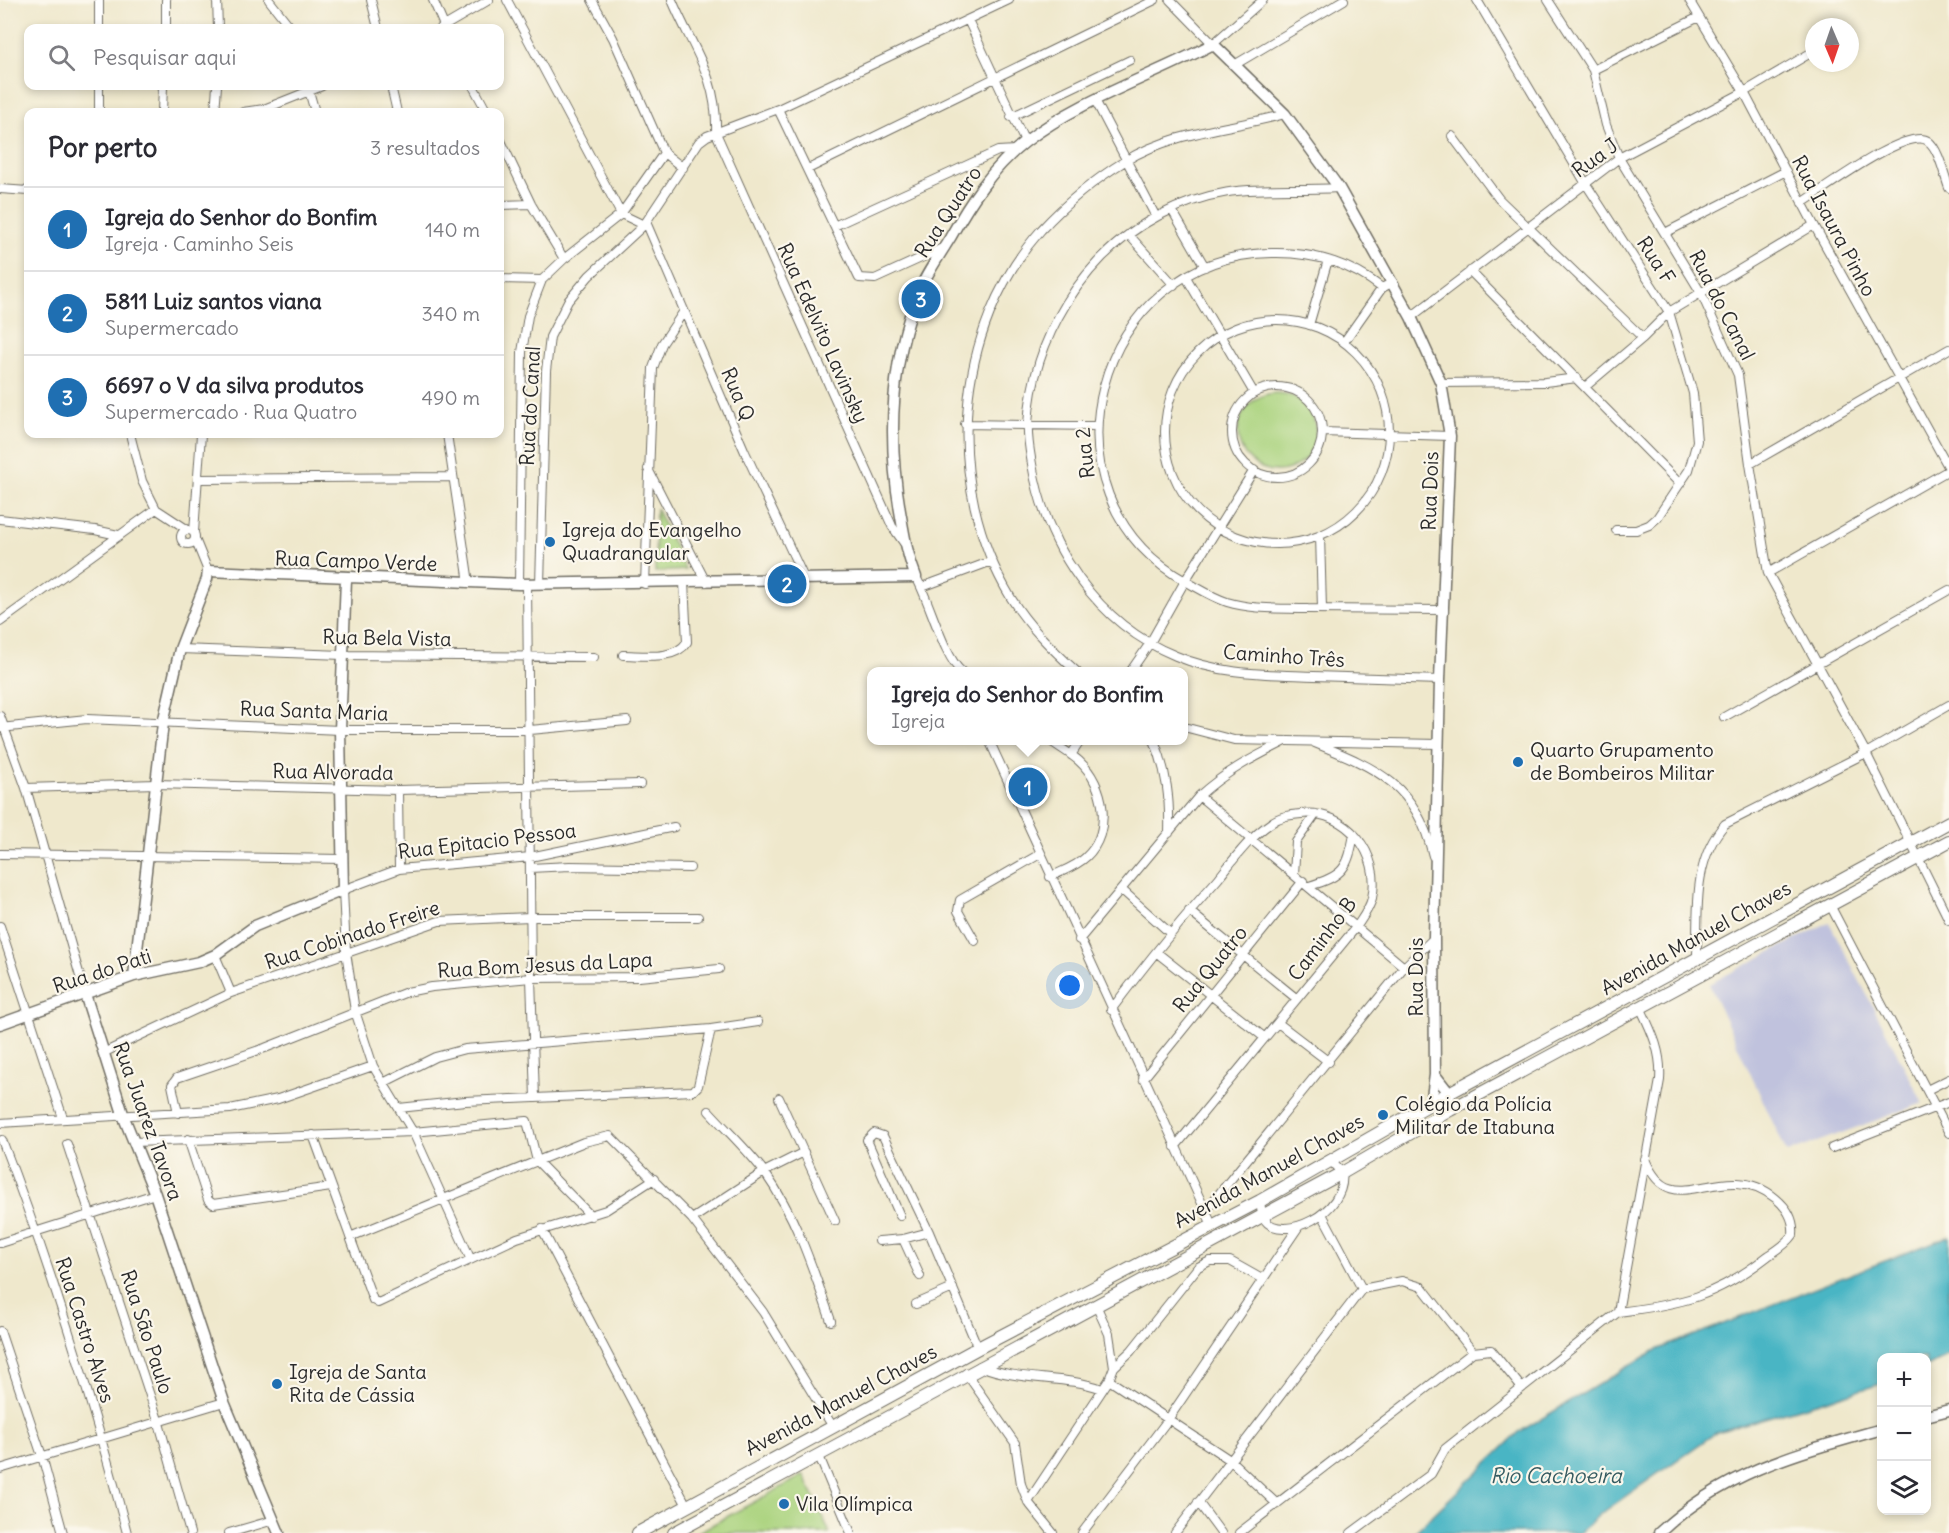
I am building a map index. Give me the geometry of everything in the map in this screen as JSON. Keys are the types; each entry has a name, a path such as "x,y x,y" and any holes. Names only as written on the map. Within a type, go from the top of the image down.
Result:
{"main road":[{"name":"Avenida Manuel Chaves","path":"638,1533 978,1348 1260,1201 1449,1093 1949,822"},
{"name":"Avenida Manuel Chaves","path":"674,1533 819,1456 966,1373 1263,1216 1450,1110 1949,841"}],"street":[{"path":"99,0 99,24"},
{"path":"166,0 166,24"},
{"path":"217,0 218,24"},
{"path":"269,0 288,24"},
{"path":"372,0 377,24"},
{"path":"433,0 442,24"},
{"path":"450,24 489,0"},
{"path":"507,0 621,214 645,223"},
{"path":"592,0 613,38 664,153 683,168"},
{"path":"672,0 708,75 717,107 716,133"},
{"name":"Rua do Canal","path":"540,584 546,371 550,337 562,310 577,289 645,223 699,142 778,109 1009,0"},
{"path":"808,169 1155,0"},
{"name":"Rua Dois","path":"1170,0 1285,114 1339,188 1393,282 1441,383 1450,436 1438,744 1434,938 1435,1075 1431,1104"},
{"path":"1213,44 1263,0"},
{"path":"1236,64 1344,0"},
{"name":"Rua F","path":"1477,0 1586,184 1669,312 1693,393 1697,441 1695,457 1680,484 1649,525 1635,530 1616,530"},
{"path":"1548,0 1593,70 1699,17"},
{"name":"Rua Isaura Pinho","path":"1689,0 1744,92 1802,203 1949,469"},
{"path":"968,20 1011,117 1025,142"},
{"name":"Rua Quatro","path":"958,667 916,577 904,543 894,472 891,428 894,384 902,341 915,299 982,185 1025,142 1095,100 1213,44"},
{"name":"Rua J","path":"1411,317 1619,158 1744,92 1805,56"},
{"path":"1011,117 1130,60"},
{"name":"Rua do Canal","path":"1593,70 1598,97 1619,158 1701,293 1738,375 1768,573 1866,753 1916,858 1949,920"},
{"path":"99,90 99,108"},
{"path":"162,108 163,90"},
{"path":"215,108 217,90"},
{"path":"392,90 396,108"},
{"path":"475,90 484,108"},
{"path":"266,108 309,91 314,108"},
{"path":"1095,100 1156,217"},
{"path":"778,109 855,273 866,280 884,275 945,246"},
{"path":"1072,667 1033,629 1011,598 982,535 966,465 965,424 975,358 1002,291 1020,260 1040,231 1064,206 1126,161 1152,147 1187,135 1285,114"},
{"name":"Rua Edelvito Lavinsky","path":"716,133 892,526 904,543"},
{"path":"1452,135 1499,199 1643,338"},
{"path":"1802,203 1866,162 1913,138 1926,139 1932,144 1949,188"},
{"path":"504,147 531,204 564,259"},
{"path":"834,226 998,151 1016,150"},
{"path":"504,279 542,280 564,259 621,214 664,153"},
{"path":"1665,233 1786,171"},
{"name":"Caminho Três","path":"1339,188 1233,190 1205,196 1156,217 1129,235 1088,273 1056,321 1037,374 1027,426 1036,486 1054,540 1098,602 1150,643 1176,656 1237,673 1440,680"},
{"path":"0,189 24,190"},
{"path":"504,205 531,204"},
{"path":"1172,210 1205,267"},
{"name":"Rua Q","path":"645,223 804,578"},
{"path":"1585,387 1643,338 1669,312 1814,225"},
{"path":"1129,235 1174,285"},
{"name":"Rua 2","path":"1382,288 1367,276 1328,260 1286,253 1245,255 1205,267 1186,277 1139,316 1116,351 1102,389 1097,426 1101,471 1115,511 1137,545 1169,574 1225,601 1248,608 1444,610"},
{"path":"1309,325 1328,260"},
{"path":"1470,271 1680,484"},
{"path":"1186,277 1254,393"},
{"name":"Rua do Canal","path":"535,1098 531,978 530,730 523,584 522,352 528,316 542,280"},
{"path":"1344,342 1382,288 1393,282"},
{"path":"645,584 653,368 662,344 684,311"},
{"path":"1263,321 1309,325 1344,342 1363,360 1377,382 1386,407 1389,433 1382,471 1370,494 1353,514 1320,535 1295,542 1269,543 1243,538 1220,528 1199,512 1176,481 1168,456 1165,431 1170,399 1184,370 1200,351 1221,335 1244,325 1263,321"},
{"path":"1750,465 1949,349"},
{"path":"1441,383 1545,382 1577,378"},
{"path":"1279,387 1299,393 1315,407 1322,432 1317,453 1299,471 1274,477 1254,470 1239,456 1232,431 1239,407 1254,393 1279,387"},
{"path":"965,424 1097,426"},
{"path":"1322,432 1450,436"},
{"path":"131,438 142,481 156,509 192,533 207,569 207,579 180,649 162,723 134,976"},
{"path":"183,541 191,543 199,479 201,438"},
{"path":"447,438 469,583"},
{"path":"648,469 706,582"},
{"path":"1768,573 1949,469"},
{"path":"1133,667 1254,470"},
{"path":"199,479 452,477"},
{"path":"0,622 156,509"},
{"path":"0,519 95,530 118,536"},
{"path":"168,519 207,569"},
{"path":"183,541 183,532 192,533"},
{"path":"1320,535 1322,609"},
{"path":"922,587 992,561"},
{"name":"Rua Campo Verde","path":"207,569 346,579 523,584 645,584 804,578 916,577"},
{"path":"346,579 340,730 342,859 346,952 355,1011 373,1066 410,1128 470,1258"},
{"path":"623,655 664,655 683,648 687,642 684,582"},
{"path":"1724,717 1816,662 1949,590"},
{"name":"Rua Bela Vista","path":"180,649 343,655 594,657"},
{"path":"1697,959 1702,869 1713,838 1725,824 1866,753 1949,705"},
{"name":"Rua Juarez Tavora","path":"0,716 2,727 26,788 85,994 124,1117 155,1194 224,1402 279,1533"},
{"name":"Rua Santa Maria","path":"2,727 87,719 340,730 530,730 627,721"},
{"path":"1188,728 1234,740 1438,744"},
{"path":"1079,940 1170,834 1199,796 1219,778 1240,764 1286,741"},
{"path":"1309,741 1359,761 1403,792 1426,829 1436,866"},
{"path":"991,745 1050,878 1212,1225"},
{"path":"1050,878 1085,858 1099,838 1102,825 1100,793 1091,775 1071,755 1055,745"},
{"path":"1071,755 1079,745"},
{"path":"1156,745 1168,785 1170,834"},
{"name":"Rua Alvorada","path":"26,788 156,784 398,790 640,784"},
{"path":"398,790 399,869"},
{"path":"1199,796 1358,926 1404,967"},
{"path":"1294,874 1296,842 1316,814"},
{"name":"Caminho B","path":"1111,1010 1170,933 1251,840 1273,821 1283,816 1316,814 1340,822 1354,834 1368,854 1373,876 1373,897 1358,926 1174,1147"},
{"name":"Rua Epitacio Pessoa","path":"215,956 255,926 399,869 530,857 674,827"},
{"path":"1306,883 1338,875 1346,866 1354,834"},
{"path":"0,854 342,859"},
{"path":"975,941 958,911 960,900 1040,854"},
{"path":"530,868 690,868"},
{"name":"Rua Quatro","path":"1143,1079 1306,883"},
{"path":"1122,890 1170,933"},
{"path":"1830,905 1949,1133"},
{"path":"1189,911 1297,999"},
{"name":"Rua Cobinado Freire","path":"104,1053 231,993 439,921 531,917 698,917"},
{"path":"0,926 63,1118"},
{"path":"1205,1211 1329,1062 1404,967 1434,938"},
{"path":"1155,952 1265,1038"},
{"path":"215,956 231,993"},
{"name":"Rua do Pati","path":"0,1024 134,976 199,962 215,956"},
{"name":"Rua Bom Jesus da Lapa","path":"178,1113 172,1085 174,1080 265,1048 407,992 432,987 531,978 639,977 719,969"},
{"path":"1618,1312 1662,1062 1657,1042 1640,1007"},
{"path":"383,1083 452,1052 532,1041 711,1029 758,1023"},
{"path":"1278,1023 1329,1062"},
{"path":"401,1111 465,1101 690,1092 697,1088 711,1029"},
{"path":"0,1122 124,1117 256,1105 373,1066"},
{"path":"1435,1075 1449,1093 1450,1110"},
{"path":"1927,1090 1949,1079"},
{"path":"779,1098 835,1221"},
{"path":"1832,1148 1949,1102"},
{"path":"709,1111 764,1173 792,1216 831,1321"},
{"path":"133,1139 313,1135 527,1121 537,1161 591,1216"},
{"path":"900,1216 867,1140 874,1133 883,1136 929,1232 978,1348"},
{"path":"313,1135 373,1300 378,1303 470,1258 542,1229 591,1216 618,1204 654,1179"},
{"path":"350,1237 597,1137 610,1136 692,1219 763,1311 833,1427"},
{"path":"188,1138 208,1200 213,1204 331,1186"},
{"name":"Rua Castro Alves","path":"2,1140 37,1232 102,1438 127,1533"},
{"name":"Rua São Paulo","path":"66,1144 92,1215 159,1423 189,1533"},
{"path":"692,1219 764,1173 804,1152"},
{"path":"1351,1533 1431,1474 1445,1449 1618,1312 1669,1305 1710,1293 1740,1279 1793,1235 1792,1222 1784,1205 1764,1192 1735,1182 1678,1190 1660,1183 1651,1174 1645,1159"},
{"path":"1082,1533 1167,1421 1299,1226 1322,1214 1341,1195 1344,1184 1342,1173 1330,1161"},
{"path":"0,1243 155,1194"},
{"path":"1260,1201 1263,1216 1269,1223 1279,1226 1299,1226"},
{"path":"1322,1214 1362,1289"},
{"path":"542,1229 687,1506"},
{"path":"879,1241 903,1239 929,1232"},
{"path":"903,1239 920,1276"},
{"path":"1028,1502 1109,1380 1114,1367 1131,1351 1198,1267 1210,1261 1230,1261 1262,1279"},
{"path":"1175,1533 1362,1289 1402,1281 1422,1287 1473,1352"},
{"path":"916,1304 953,1288"},
{"path":"1095,1305 1109,1334 1114,1367"},
{"path":"0,1331 42,1456 63,1533"},
{"path":"1239,1533 1473,1352 1491,1350 1521,1387"},
{"path":"980,1366 1030,1379 1086,1383 1102,1389"},
{"path":"966,1373 1015,1443 1021,1484 1028,1502 1053,1533"},
{"path":"1109,1380 1167,1421 1230,1460 1277,1504"},
{"path":"0,1469 224,1402"},
{"path":"1931,1415 1949,1410"},
{"path":"1659,1533 1686,1510 1759,1467 1877,1430"},
{"path":"819,1456 851,1533"},
{"path":"1198,1502 1221,1533"},
{"path":"229,1533 274,1520"}],"shaded area":[{"path":"1829,922 1923,1103 1787,1153 1709,984"}],"green space":[{"path":"1277,393 1292,396 1305,404 1313,417 1316,432 1313,447 1305,460 1292,468 1277,471 1262,468 1249,460 1241,447 1238,432 1241,417 1249,404 1262,396"},
{"path":"656,508 686,570 655,572"},
{"name":"Vila Olímpica","path":"804,1475 830,1533 697,1533"}],"water":[{"name":"Rio Cachoeira","path":"1949,1236 1949,1355 1931,1365 1931,1353 1877,1353 1877,1385 1717,1432 1599,1515 1579,1533 1414,1533 1519,1432 1654,1351"}],"place":[{"name":"6697 o V da silva produtos","path":"921,299"},
{"name":"Igreja do Evangelho Quadrangular","path":"550,542"},
{"name":"5811 Luiz santos viana","path":"787,584"},
{"name":"Quarto Grupamento de Bombeiros Militar","path":"1518,762"},
{"name":"Igreja do Senhor do Bonfim","path":"1028,787"},
{"name":"Colégio da Polícia Militar de Itabuna","path":"1383,1115"},
{"name":"Igreja de Santa Rita de Cássia","path":"277,1384"},
{"name":"Vila Olímpica","path":"784,1504"}]}
